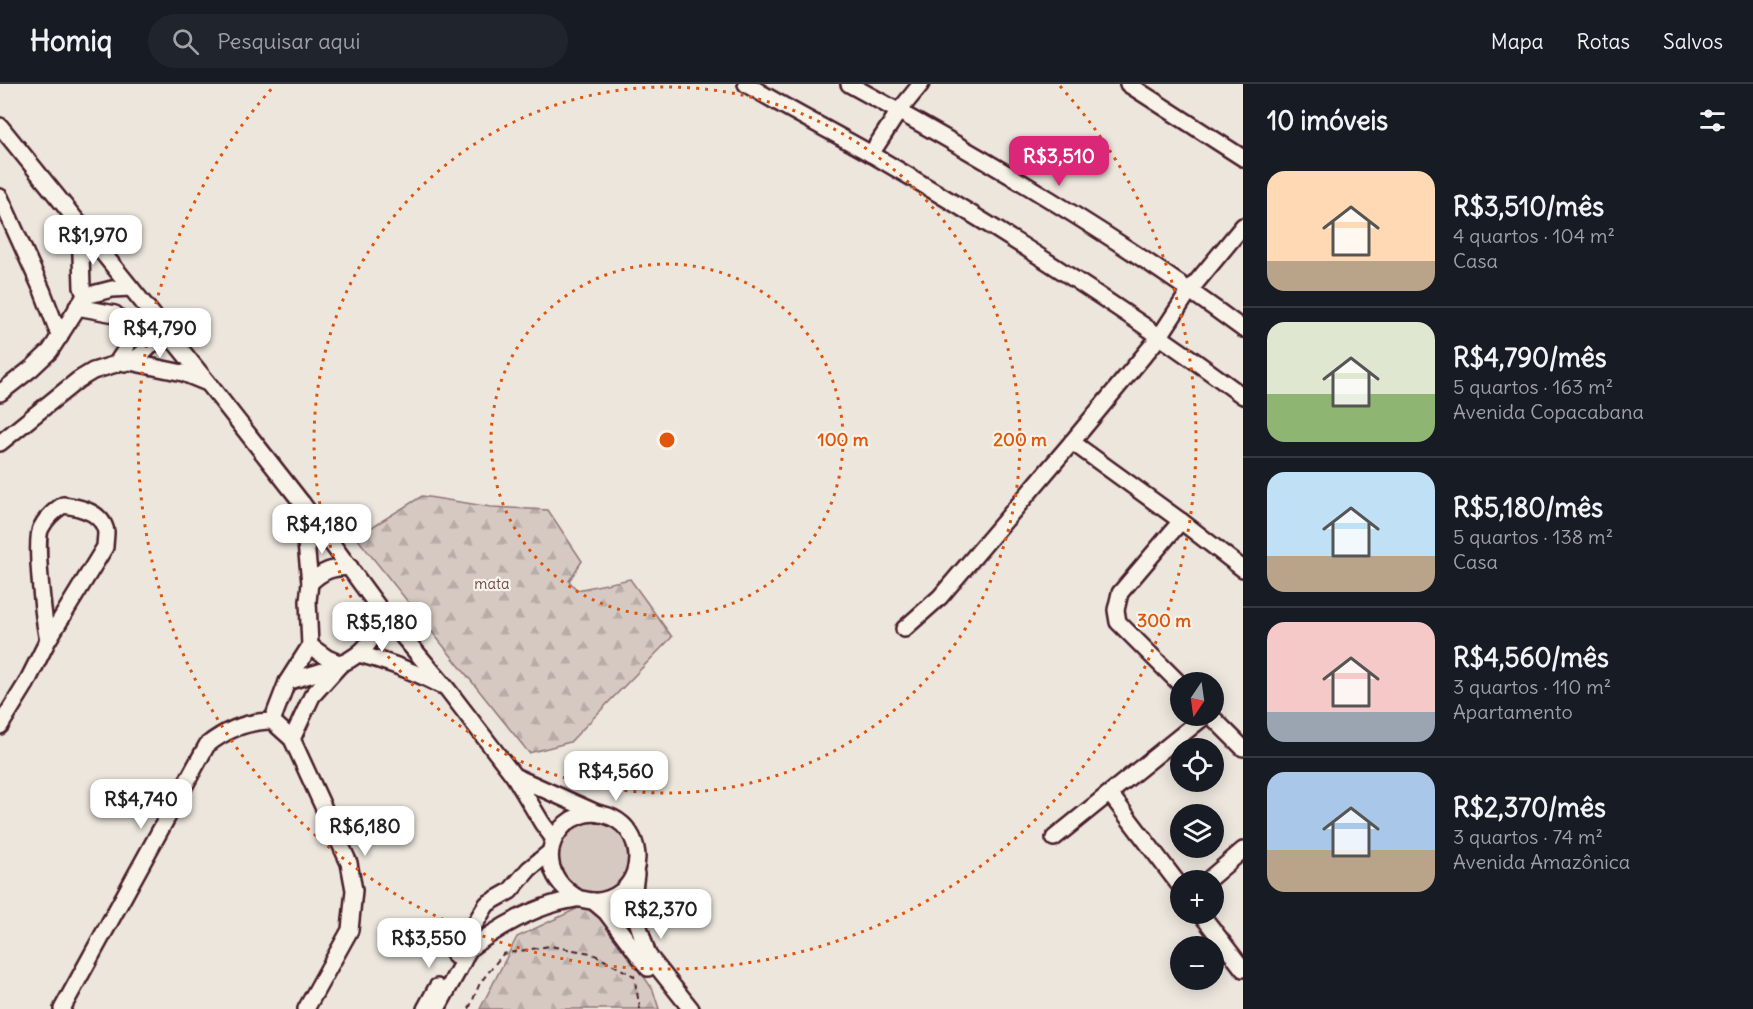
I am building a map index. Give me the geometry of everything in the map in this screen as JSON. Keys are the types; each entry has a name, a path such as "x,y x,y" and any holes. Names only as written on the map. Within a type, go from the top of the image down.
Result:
{"street":[{"path":"746,84 871,154 1020,244 1160,336 1243,396"},
{"path":"849,84 1032,190 1190,290 1243,329"},
{"path":"871,154 899,111 921,84"},
{"path":"1128,84 1243,158"},
{"path":"2,132 80,224 208,383 302,503 379,608 448,690 514,776 542,823 552,845 551,866 555,878 565,890 606,912 681,1009"},
{"path":"0,197 42,290 60,337"},
{"path":"0,393 50,351 81,302 80,224"},
{"path":"904,629 940,597 1072,442 1160,336 1190,290 1243,226"},
{"path":"81,302 112,289 131,288"},
{"path":"81,302 115,315 123,324 127,338 123,363"},
{"path":"0,443 78,380 93,371 123,363 154,343 165,330"},
{"path":"123,363 183,373 208,383"},
{"path":"1072,442 1243,569"},
{"path":"272,721 287,682 310,646 308,601 310,583 302,503"},
{"path":"0,726 26,684 48,640 105,547 106,531 97,516 78,506 63,505 51,514 39,530 43,618 48,640"},
{"path":"1170,674 1118,622 1116,610 1120,593 1181,521"},
{"path":"310,583 321,573 335,568 350,567"},
{"path":"287,682 341,664 359,654 369,643 379,608"},
{"path":"310,646 327,658 341,664"},
{"path":"359,654 420,674 448,690"},
{"path":"292,738 312,696 341,664"},
{"path":"62,1009 207,745 219,736 254,721 272,721 292,738 350,863 354,890 350,930 306,1009"},
{"path":"1054,838 1193,726"},
{"path":"1221,726 1243,748"},
{"path":"514,776 613,818 633,837 638,851 632,905 648,956 691,1009"},
{"path":"1110,794 1170,873"},
{"path":"425,1009 487,904 510,891 552,845 562,827 586,814 600,814"},
{"path":"1220,870 1243,850"},
{"path":"437,1009 470,949 508,923 539,907 608,899 621,892 632,881 637,867"},
{"path":"1209,924 1243,969"}],"path":[{"path":"469,1009 480,983 503,954 549,946 591,953 634,976 640,1009"}],"green space":[{"name":"mata","path":"422,496 491,507 548,510 582,561 569,581 577,590 630,579 672,637 570,742 529,753 356,537"},
{"path":"587,822 601,822 614,827 624,837 629,857 624,877 614,887 601,892 587,892 574,887 564,877 559,864 559,850 564,837 574,827"},
{"path":"593,901 653,990 659,1009 480,1009 517,937"}]}
